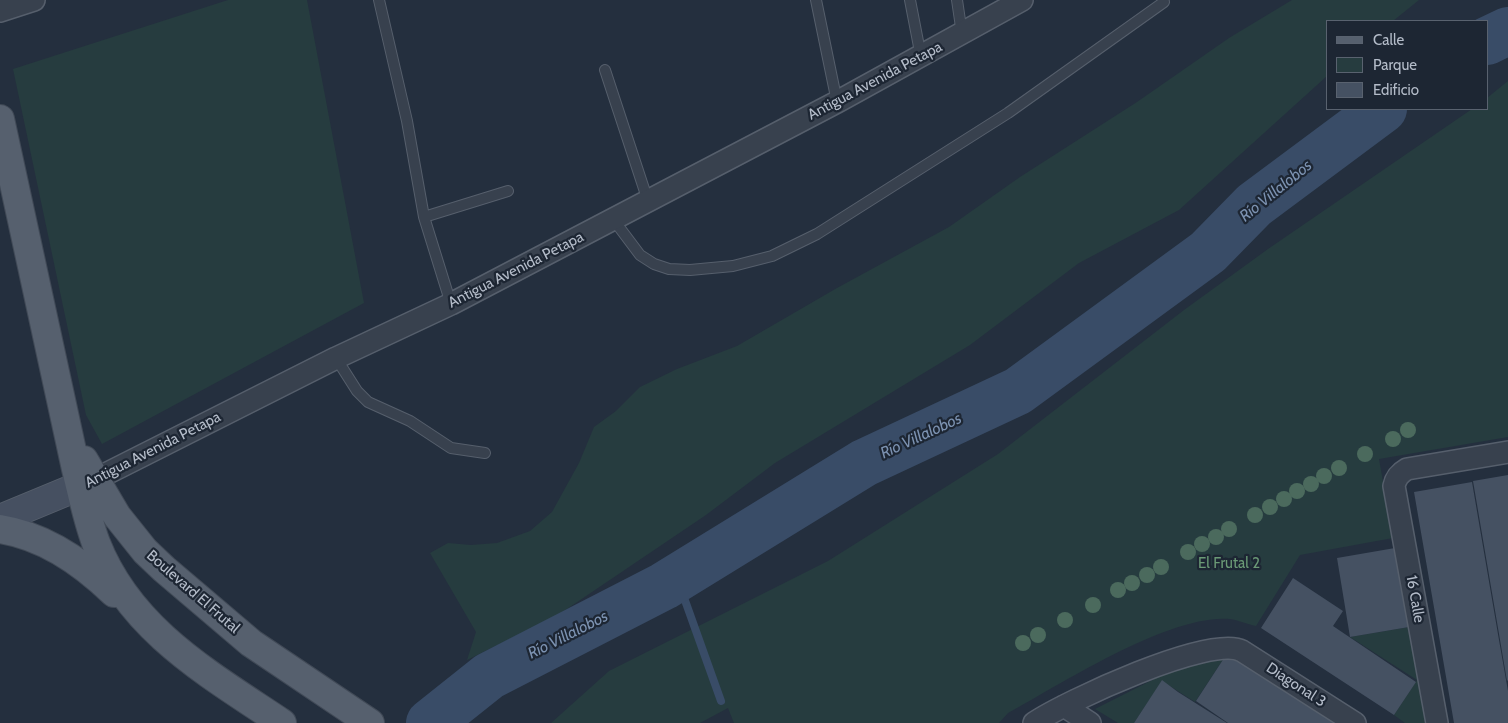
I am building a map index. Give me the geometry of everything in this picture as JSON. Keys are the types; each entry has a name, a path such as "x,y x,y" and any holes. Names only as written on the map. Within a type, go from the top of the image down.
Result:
{"main road":[{"name":"Boulevard El Frutal","path":"0,119 64,418 87,483 96,543 107,566 129,602 159,635 204,671 282,723"},
{"name":"Boulevard El Frutal","path":"87,483 164,569 251,643 370,723"},
{"name":"Antigua Avenida Petapa","path":"0,519 87,483"},
{"path":"0,529 42,541 76,561 91,571 159,635"}],"street":[{"path":"0,11 34,0"},
{"name":"Antigua Avenida Petapa","path":"87,483 336,358 451,304 837,102 1022,0"},
{"name":"16 Calle","path":"1437,723 1394,486 1398,476 1407,469 1508,452"},
{"name":"Diagonal 3","path":"1064,706 1168,662 1210,649 1237,648 1354,723"},
{"path":"1034,723 1064,706 1090,723"}],"lane":[{"path":"379,0 407,121 424,218 451,304"},
{"path":"816,0 837,102"},
{"path":"910,0 921,57"},
{"path":"957,0 962,34"},
{"path":"613,219 640,255 654,264 669,269 690,270 733,266 772,256 817,234 1008,113 1164,2"},
{"path":"605,70 648,201"},
{"path":"424,218 508,191"},
{"path":"336,358 357,391 368,402 410,421 451,448 485,453"}],"green space":[{"path":"228,0 307,0 364,303 102,444 86,415 13,69"},
{"path":"1292,0 1419,0 1394,20 1326,20 1326,77 1179,210 1079,263 970,345 775,463 706,515 555,617 467,660 476,632 430,553 448,543 471,545 497,543 530,531 552,512 579,463 594,427 616,411 640,387 677,369 737,346 837,288 949,227 1020,177 1137,102 1229,38"},
{"name":"El Frutal 2","path":"1508,81 1508,437 1379,459 1393,538 1300,555 1256,626 1230,619 1205,620 1177,627 1147,639 1086,669 1008,713 999,723 734,723 728,708 700,723 551,723 609,671 828,561 998,454 1184,310 1268,249 1471,110 1488,110 1488,97"},
{"path":"1409,627 1426,723 1405,723 1394,715 1417,680 1350,637"},
{"path":"1228,652 1195,702 1162,681 1134,723 1118,723 1095,709 1188,662"}],"building":[{"path":"1508,475 1508,680 1507,681 1473,481"},
{"path":"1472,482 1508,691 1508,723 1454,723 1414,492"},
{"path":"1395,548 1409,627 1350,637 1337,558"},
{"path":"1293,578 1343,611 1333,626 1416,682 1394,715 1261,628"},
{"path":"1228,652 1337,723 1228,723 1196,701"},
{"path":"1162,680 1178,692 1227,723 1134,723"}],"waterway":[{"name":"Río Villalobos","path":"1488,41 1508,31"},
{"name":"Río Villalobos","path":"430,723 489,676 664,586 864,463 1018,391 1208,252 1254,205 1382,110"},
{"path":"677,578 721,701"}]}
